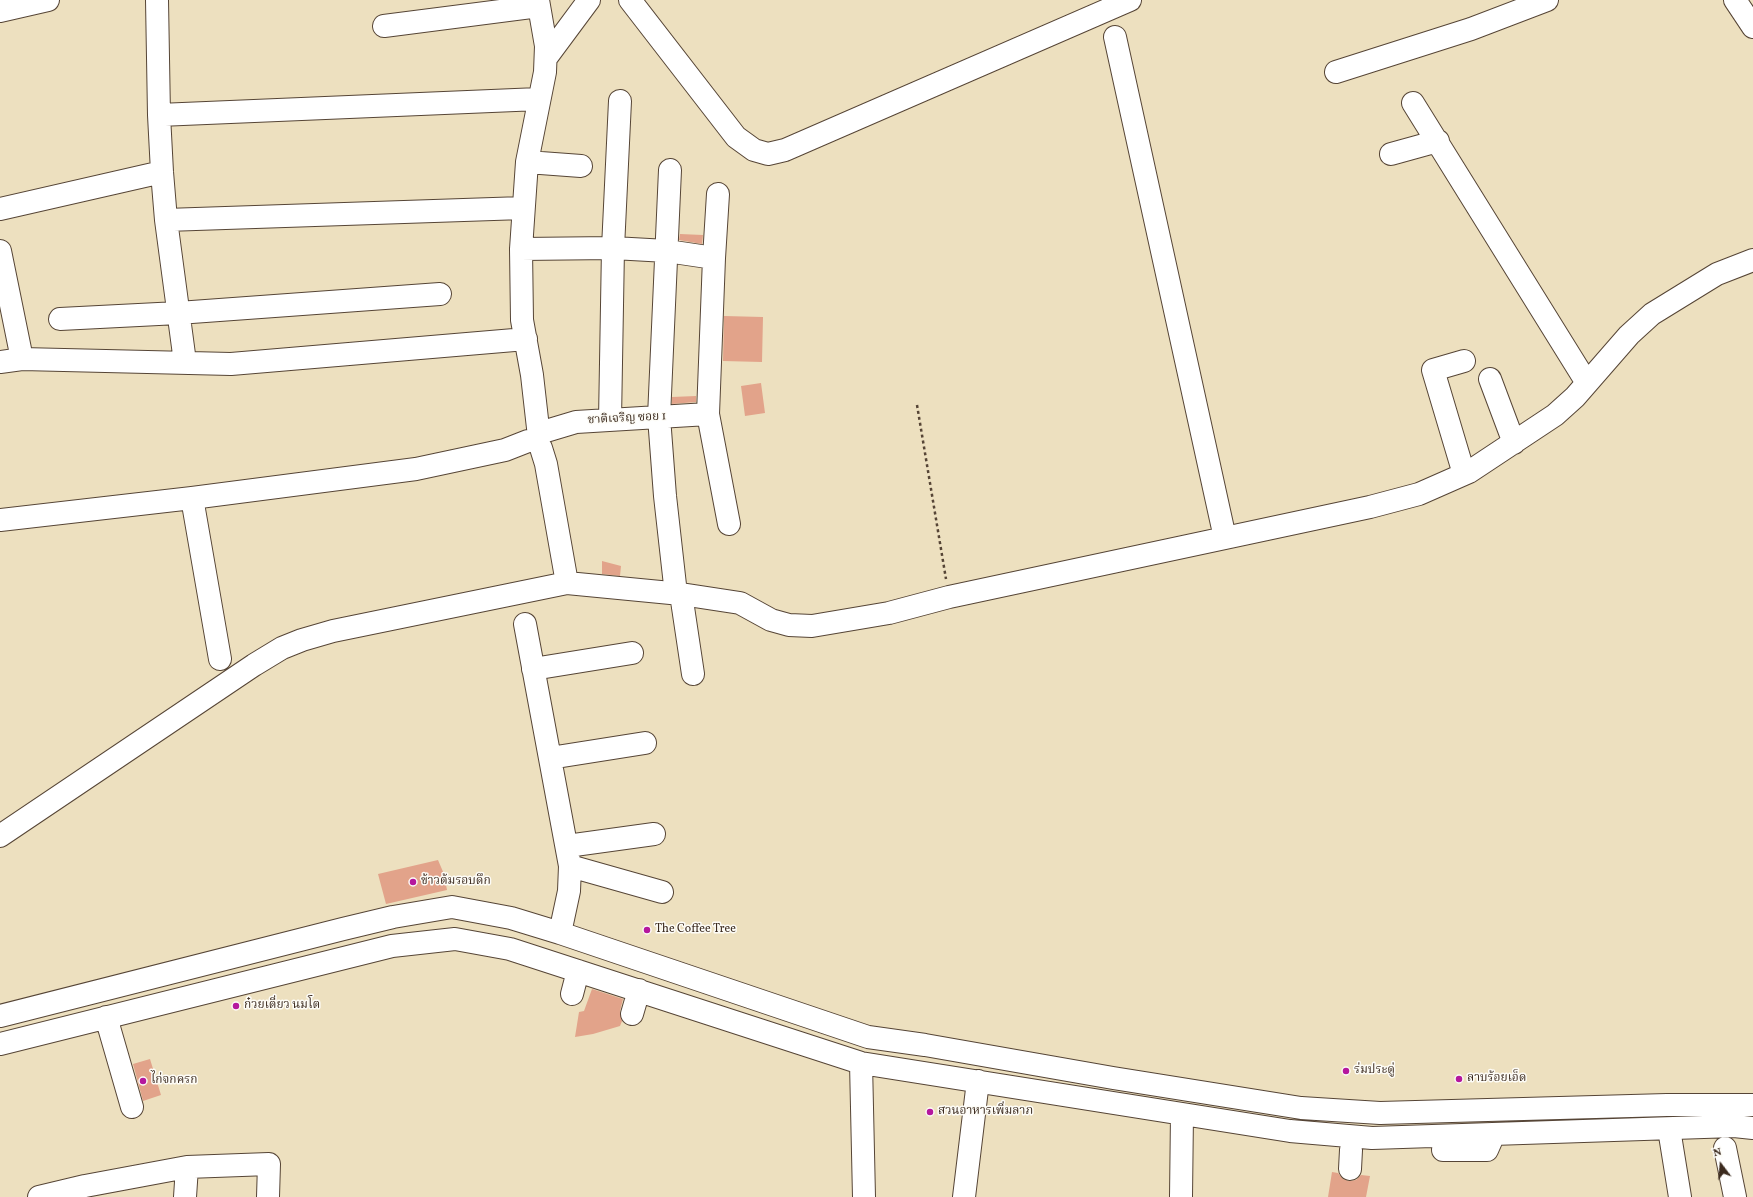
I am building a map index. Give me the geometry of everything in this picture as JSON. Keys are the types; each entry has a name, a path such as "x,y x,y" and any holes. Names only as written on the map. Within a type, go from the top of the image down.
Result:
{"street":[{"path":"0,11 48,0"},
{"path":"158,0 159,115 162,172 166,220 185,362"},
{"path":"546,58 589,0"},
{"path":"630,0 736,137 754,150 768,154 785,150 1130,0"},
{"path":"1336,72 1471,29 1547,0"},
{"path":"1735,0 1753,27"},
{"path":"384,26 539,3 546,58 545,72 527,162 521,249 521,306 538,437 546,464 567,583"},
{"path":"1115,37 1225,538"},
{"path":"159,115 539,99"},
{"path":"610,420 613,248 620,101"},
{"path":"1413,103 1587,383"},
{"path":"1391,154 1438,141"},
{"path":"527,162 581,166"},
{"path":"670,170 659,417 665,496 692,674"},
{"path":"0,209 162,172"},
{"path":"718,194 708,414 729,524"},
{"path":"166,220 523,208"},
{"path":"521,249 613,248 667,252 714,258"},
{"path":"0,251 22,359"},
{"path":"0,836 254,665 282,648 302,640 333,631 567,583 679,594 740,603 771,620 789,625 812,626 889,613 949,597 1370,507 1419,494 1464,474 1555,415 1587,383 1629,335 1652,314 1717,274 1753,260"},
{"path":"60,319 178,313 440,294"},
{"path":"0,362 22,359 231,364 526,339"},
{"path":"1464,361 1433,370 1464,474"},
{"path":"1490,379 1514,443"},
{"name":"ชาติเจริญ ซอย 1","path":"0,520 192,498 416,469 505,450 576,422 708,414"},
{"path":"192,498 220,659"},
{"path":"525,624 568,856 569,891 560,933"},
{"path":"533,669 632,653"},
{"path":"550,758 645,743"},
{"path":"568,856 654,834"},
{"path":"568,856 662,892"},
{"path":"1753,1105 1675,1105 1380,1113 1302,1108 925,1045 868,1037 560,933 511,918 452,907 393,917 343,928 0,1016 3,1043 392,946 455,939 510,949 861,1063 1290,1132 1372,1138 1734,1126 1753,1128"},
{"path":"572,994 578,971"},
{"path":"632,1014 638,990"},
{"path":"106,1017 132,1106"},
{"path":"1001,1085 1006,1059"},
{"path":"861,1063 864,1197"},
{"path":"964,1197 978,1081"},
{"path":"1181,1197 1182,1114"},
{"path":"1669,1128 1680,1197"},
{"path":"1332,1135 1331,1150 1351,1159 1487,1150 1494,1134"},
{"path":"1725,1148 1736,1197"},
{"path":"39,1197 85,1191 186,1167 269,1164 268,1197"},
{"path":"185,1197 186,1167"}],"path":[{"path":"917,405 949,597"}],"building":[{"path":"680,234 703,235 702,244 679,240"},
{"path":"724,316 763,317 762,362 723,361"},
{"path":"761,383 765,413 745,416 741,386"},
{"path":"696,396 696,402 672,404 672,397"},
{"path":"602,561 621,566 620,576 602,574"},
{"name":"ข้าวต้มรอบดึก","path":"438,860 444,874 447,890 386,904 378,874"},
{"path":"592,989 623,999 620,1011 622,1021 620,1026 593,1034 575,1037 579,1012 584,1011"},
{"name":"ไก่จกครก","path":"150,1059 161,1095 143,1101 133,1064"},
{"path":"1332,1172 1338,1173 1343,1179 1349,1181 1356,1180 1361,1175 1370,1176 1366,1197 1328,1197"}],"place":[{"name":"ข้าวต้มรอบดึก","path":"413,882"},
{"name":"The Coffee Tree","path":"647,930"},
{"name":"ก๋วยเตี่ยว นมโต","path":"236,1006"},
{"name":"ร่มประดู่","path":"1346,1071"},
{"name":"ลาบร้อยเอ็ด","path":"1459,1079"},
{"name":"ไก่จกครก","path":"143,1081"},
{"name":"สวนอาหารเพิ่มลาภ","path":"930,1112"}]}
